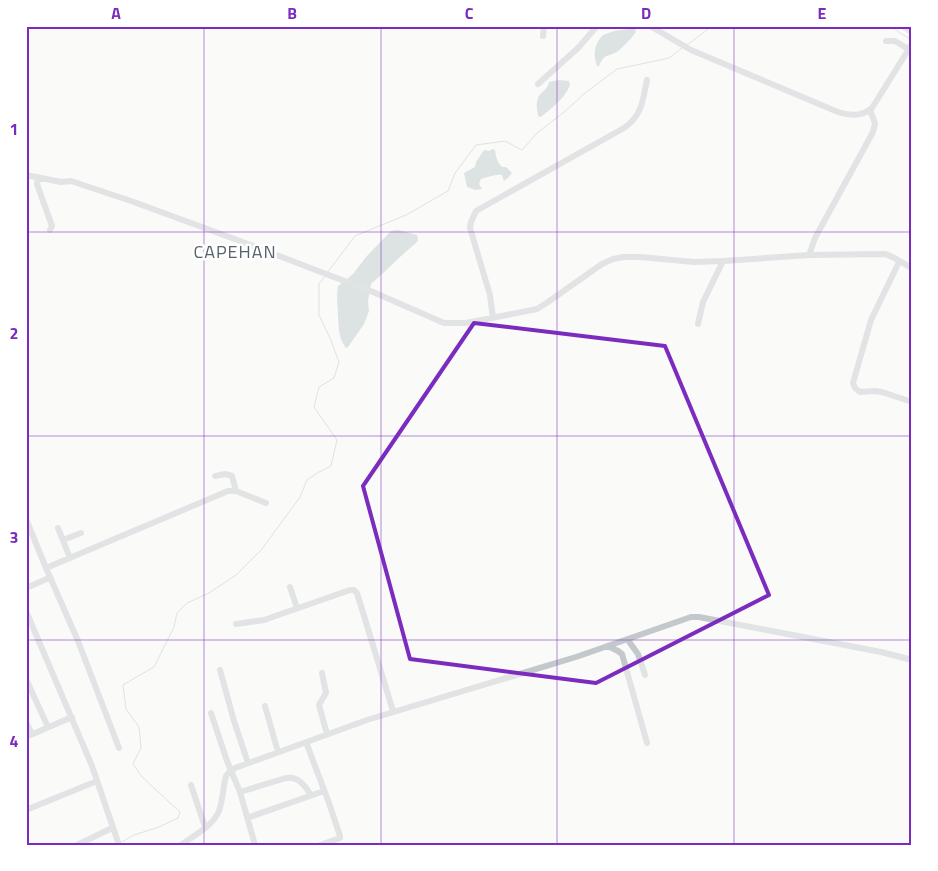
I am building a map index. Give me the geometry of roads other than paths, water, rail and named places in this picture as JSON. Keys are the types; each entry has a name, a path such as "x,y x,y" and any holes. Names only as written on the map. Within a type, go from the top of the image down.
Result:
{"street":[{"path":"543,36 544,26"},
{"path":"538,84 578,48 597,26"},
{"path":"650,26 682,46 838,112 853,116 870,110 910,46 895,41 886,41"},
{"path":"902,26 912,32"},
{"path":"493,318 490,294 470,228 476,211 632,122 639,113 647,80"},
{"path":"809,255 815,238 873,132 875,123 870,110"},
{"path":"26,175 61,182 71,182 131,201 372,292 444,323 466,323 537,309 602,264 624,257 688,262 809,255 885,254 912,268"},
{"path":"38,177 37,184 52,226 50,230"},
{"path":"698,324 703,302 723,261"},
{"path":"899,262 871,320 854,383 855,388 860,392 875,390 912,402"},
{"path":"215,476 225,474 232,476 236,491"},
{"path":"46,568 228,491 236,491 266,503"},
{"path":"26,519 49,578 78,641 119,748"},
{"path":"58,528 70,558"},
{"path":"63,540 81,533"},
{"path":"26,588 49,578"},
{"path":"290,587 297,608"},
{"path":"236,624 264,620 350,590 356,592 393,711"},
{"path":"26,611 72,717 97,781 118,843"},
{"path":"181,845 212,823 218,811 225,779 231,770 393,711 576,657 691,617 881,652 912,660"},
{"path":"620,652 624,640"},
{"path":"624,640 630,643 638,654 645,675"},
{"path":"608,646 620,652 625,664 647,743"},
{"path":"220,670 248,763"},
{"path":"322,673 326,693 319,705 327,734"},
{"path":"26,679 48,728"},
{"path":"265,706 278,752"},
{"path":"211,712 240,792 255,845"},
{"path":"26,722 29,735 72,717"},
{"path":"306,742 340,837 320,845"},
{"path":"240,792 292,777 300,781 311,795"},
{"path":"26,810 97,781"},
{"path":"191,785 205,828"},
{"path":"247,818 324,791"},
{"path":"77,845 112,828"}],"waterway":[{"path":"687,45 707,30 707,26"},
{"path":"892,26 912,40"},
{"path":"327,273 355,236 406,215 448,191 455,173 476,145 505,141 522,150 537,133 617,69 669,58 682,48"},
{"path":"120,843 134,835 159,827 178,818 180,812 142,777 133,764 141,748 139,727 126,709 123,685 154,667 174,627 177,613 187,603 209,593 236,575 262,549 300,497 307,480 331,466 337,440 314,407 319,387 334,378 339,362 319,315 319,284 325,276"}],"district":[{"name":"CAPEHAN","path":"235,252"}]}
